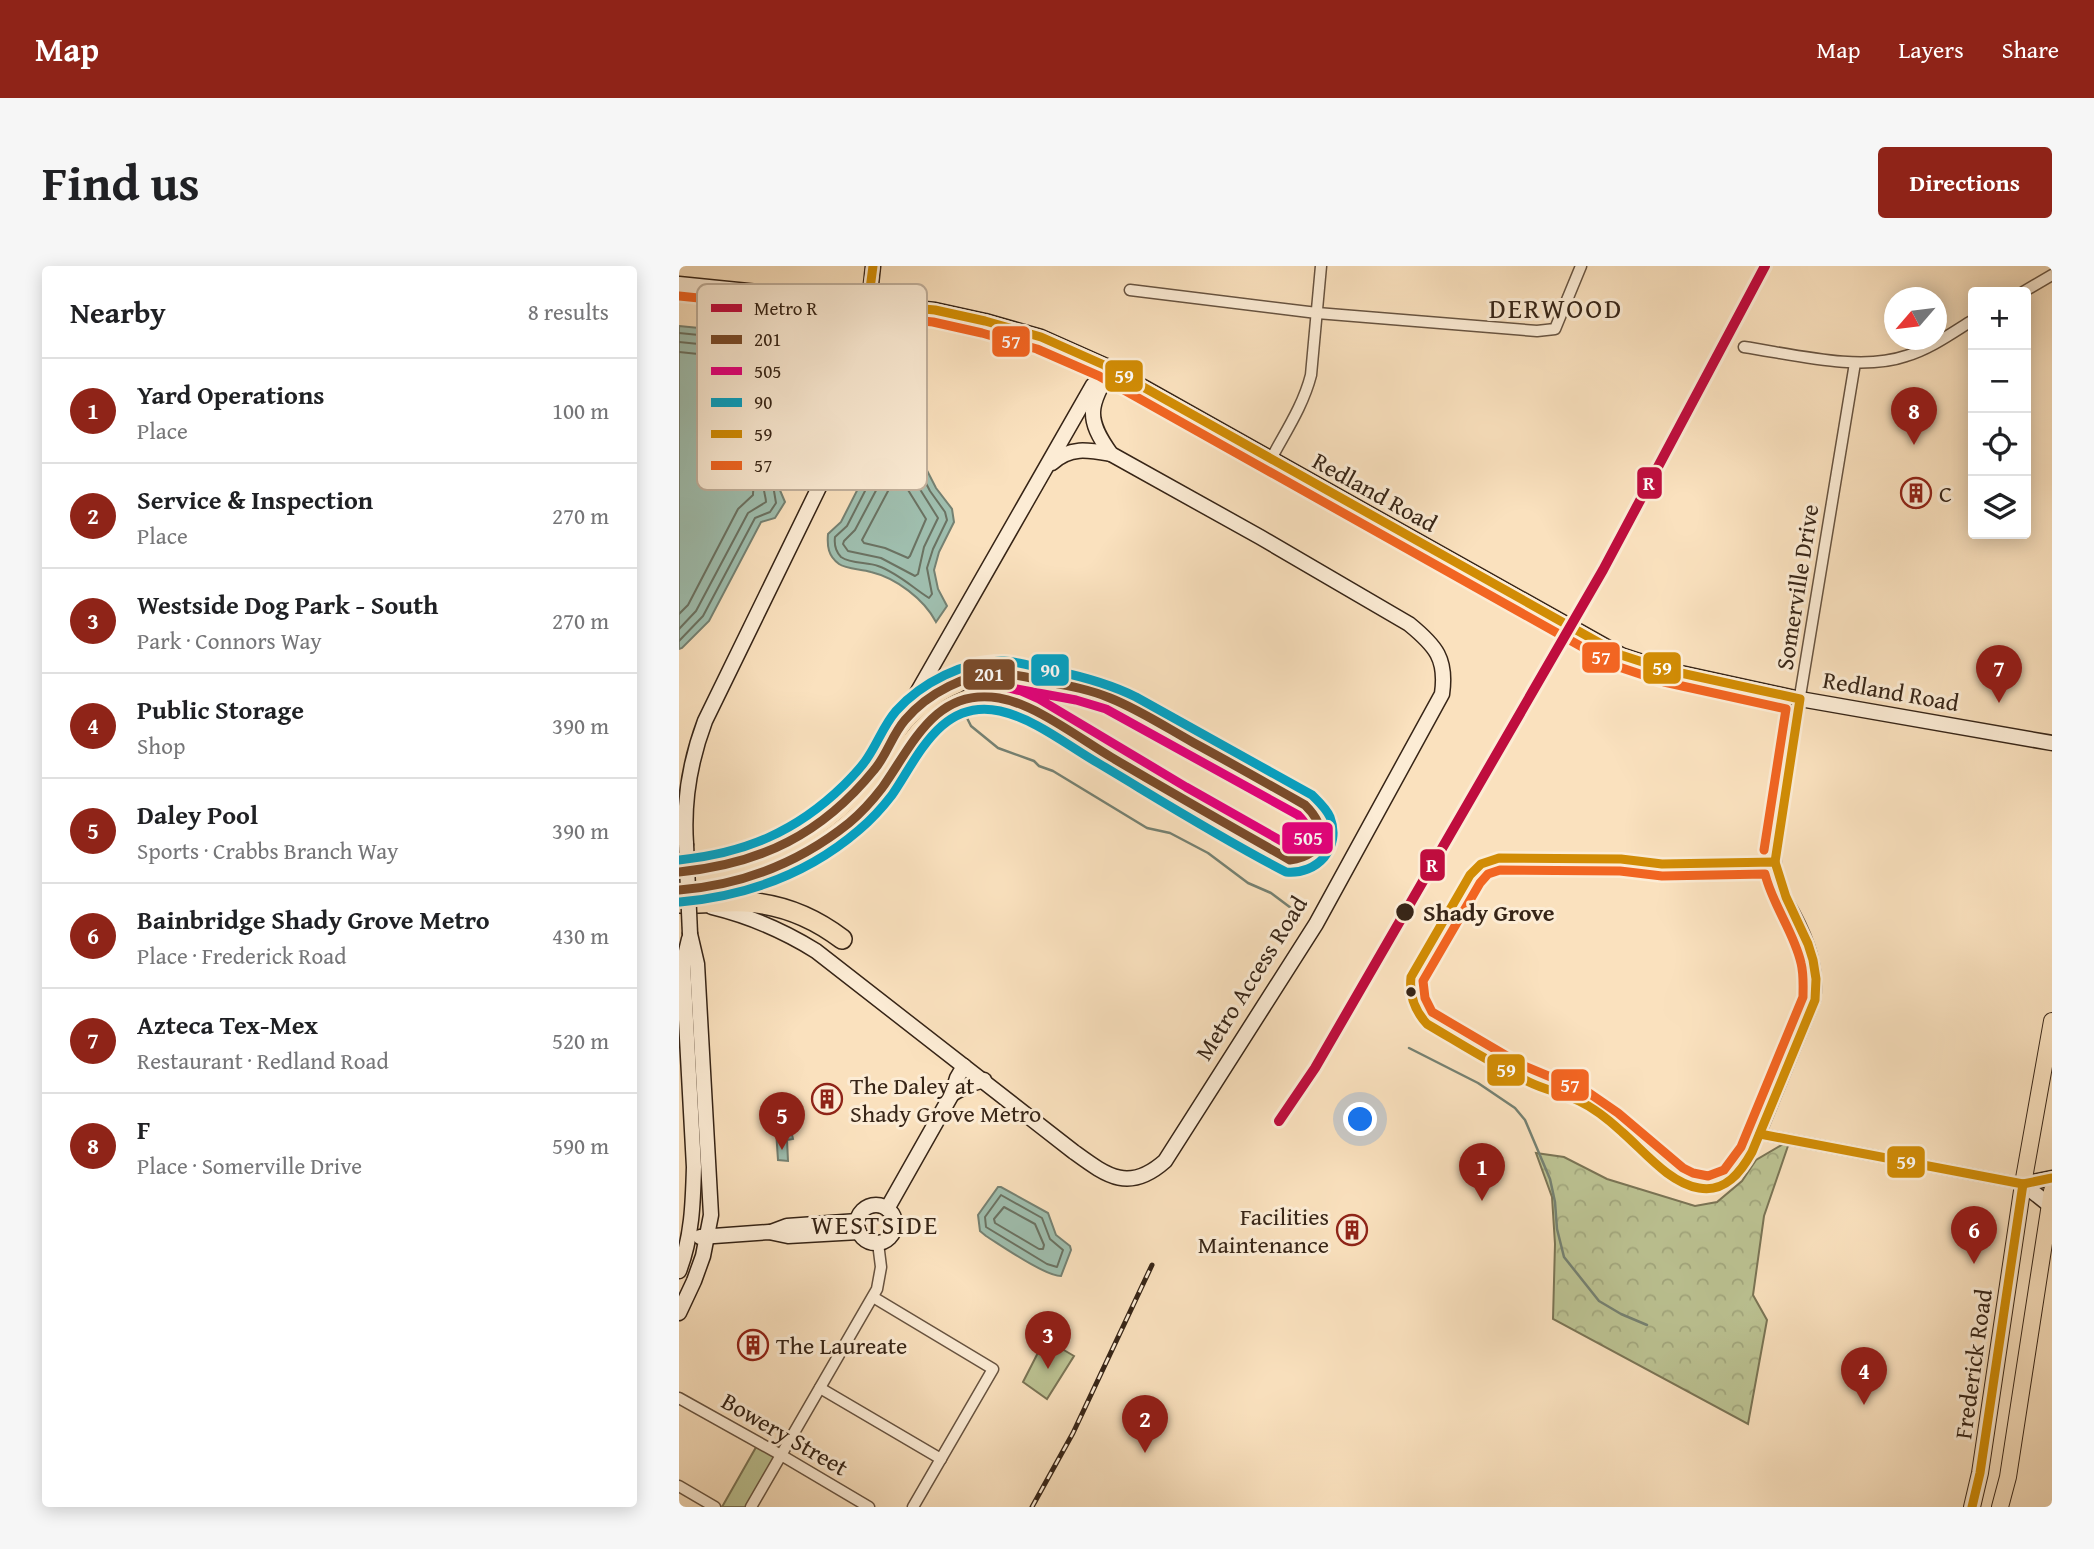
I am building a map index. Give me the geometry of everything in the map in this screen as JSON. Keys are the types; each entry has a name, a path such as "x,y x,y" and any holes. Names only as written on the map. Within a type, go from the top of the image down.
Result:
{"highway":[{"path":"679,872 707,871 728,866 772,851 812,829 843,803 877,767 899,727 936,694 957,684"},
{"path":"679,890 710,887 749,878 803,854 870,803 915,737 933,717 957,703 980,696"},
{"path":"688,903 748,902 789,910 822,924 842,939"}],"main road":[{"path":"871,284 873,266"},
{"name":"Redland Road","path":"679,284 697,286"},
{"name":"Redland Road","path":"927,309 985,321 1041,337 1107,367 1621,654 1667,670 1800,699 2052,743"},
{"path":"1107,367 1092,411 1100,438 1111,454"},
{"path":"899,727 1107,367"},
{"path":"1046,469 1057,458 1074,450 1111,454"},
{"name":"Metro Access Road","path":"688,903 743,916 782,931 816,951 1074,1152 1107,1174 1127,1178 1142,1176 1157,1168 1172,1151 1316,924 1442,694 1445,673 1439,656 1426,638 1409,624 1111,454"},
{"path":"679,1313 694,1281 707,1236 711,1201 697,964 690,934 685,844 684,816 688,785 705,721 817,490"},
{"path":"679,1271 693,1218 694,1167 683,964 690,934"},
{"name":"Frederick Road","path":"1972,1507 1980,1472 2052,1021"},
{"path":"887,1209 952,1094 964,1066"},
{"path":"952,1094 984,1080"},
{"path":"2024,1184 2052,1178"},
{"path":"2024,1184 2051,1202"},
{"name":"Frederick Road","path":"2000,1507 2008,1477 2051,1202"},
{"path":"877,1205 887,1209 895,1221 894,1231 888,1239 878,1243 867,1240 859,1226 863,1211 877,1205"},
{"path":"688,1238 769,1232 789,1236 859,1226"}],"street":[{"path":"1271,459 1294,421 1308,388 1321,266"},
{"path":"1130,290 1317,313 1537,331 1555,329 1581,266"},
{"path":"2031,287 2052,275"},
{"path":"1744,347 1855,363 1888,361 1914,354 1968,323"},
{"name":"Somerville Drive","path":"1855,363 1775,862 1778,879 1809,944 1817,986 1815,1000 1760,1135 2024,1184"},
{"path":"751,1507 873,1297 880,1274 878,1243"},
{"path":"873,1297 993,1369 913,1507"},
{"path":"820,1388 941,1458"},
{"name":"Bowery Street","path":"679,1398 869,1507"},
{"path":"679,1486 715,1507"}],"green space":[{"path":"1790,1140 1764,1216 1753,1295 1767,1320 1748,1424 1553,1319 1555,1244 1552,1197 1536,1153 1564,1157 1607,1179 1695,1206 1717,1202 1742,1181 1756,1160"},
{"path":"1045,1339 1074,1356 1047,1399 1023,1382"},
{"path":"759,1442 781,1455 751,1507 722,1507"}],"water":[{"path":"679,326 697,328 697,490 780,490 785,502 775,518 761,522 709,621 679,649"},
{"path":"927,470 952,509 954,522 939,552 934,570 938,589 947,606 936,622 924,605 890,579 842,566 832,558 828,547 828,534 841,522 857,490 927,490"},
{"path":"776,1130 791,1130 793,1139 787,1140 788,1161 778,1160"},
{"path":"998,1187 1048,1213 1056,1235 1070,1246 1071,1250 1061,1276 1034,1266 980,1231 978,1215"}],"waterway":[{"path":"965,714 971,726 998,748 1053,771 1147,828 1170,833 1208,853 1248,883 1271,893 1291,908"},
{"path":"1409,1048 1478,1083 1515,1108 1525,1120 1550,1179 1564,1257 1599,1301 1647,1325"}],"railway":[{"path":"1032,1507 1073,1433 1152,1265"}],"metro line":[{"name":"R","path":"1279,1121 1315,1068 1603,570 1765,266"}],"transit line":[{"name":"59","path":"871,284 873,266"},
{"name":"57","path":"679,296 697,298"},
{"name":"59","path":"927,309 985,321 1041,337 1104,365 1621,655 1667,670 1800,699 1775,862"},
{"name":"57","path":"927,321 982,333 1037,349 1099,376 1616,666 1664,682 1786,709 1764,850"},
{"name":"90","path":"679,860 748,846 788,828 844,785 872,751 892,716 918,691 959,669 974,664 1004,661 1077,676 1136,697 1312,795 1330,817 1333,828 1330,849 1317,864 1297,872 1286,872 1191,819 1038,726 1000,711 979,709 962,713 934,734 876,814 819,859 797,871 752,888 680,902"},
{"name":"201","path":"679,872 737,862 788,842 811,828 833,812 874,770 900,726 914,710 936,693 962,681 989,674 1014,675 1073,687 1121,703 1305,805 1313,814 1320,831 1320,839 1311,853 1290,860 1042,714 1013,701 977,697 958,702 928,723 874,798 853,819 810,850 769,870 747,877 679,890"},
{"name":"505","path":"1001,686 1076,700 1106,709 1298,815 1307,826 1307,841 1298,847 1292,847 1039,699 1001,686"},
{"name":"59","path":"1499,858 1621,859 1662,864 1775,862 1786,897 1813,960 1815,1000 1752,1152 1743,1167 1724,1184 1708,1189 1677,1180 1590,1107 1516,1075 1427,1024 1423,1019 1412,996 1411,977 1470,875 1481,864 1499,858"},
{"name":"57","path":"1500,870 1620,871 1662,876 1765,874 1798,952 1803,972 1803,997 1741,1147 1724,1170 1708,1176 1683,1168 1618,1113 1589,1093 1522,1065 1432,1012 1425,998 1423,981 1480,883 1488,874 1500,870"},
{"name":"59","path":"1760,1134 2023,1184 2052,1178"},
{"name":"59","path":"1972,1507 1980,1473 2023,1184"}],"place":[{"name":"F","path":"1914,445"},
{"name":"C","path":"1916,493"},
{"name":"Azteca Tex-Mex","path":"1999,703"},
{"name":"Shady Grove","path":"1405,912"},
{"name":"The Daley at Shady Grove Metro","path":"827,1099"},
{"name":"Daley Pool","path":"782,1150"},
{"name":"Yard Operations","path":"1482,1201"},
{"name":"Facilities Maintenance","path":"1352,1230"},
{"name":"Bainbridge Shady Grove Metro","path":"1974,1264"},
{"name":"The Laureate","path":"753,1345"},
{"name":"Westside Dog Park - South","path":"1048,1369"},
{"name":"Public Storage","path":"1864,1405"},
{"name":"Service & Inspection","path":"1145,1453"}],"district":[{"name":"DERWOOD","path":"1556,307"},
{"name":"WESTSIDE","path":"875,1224"}]}
